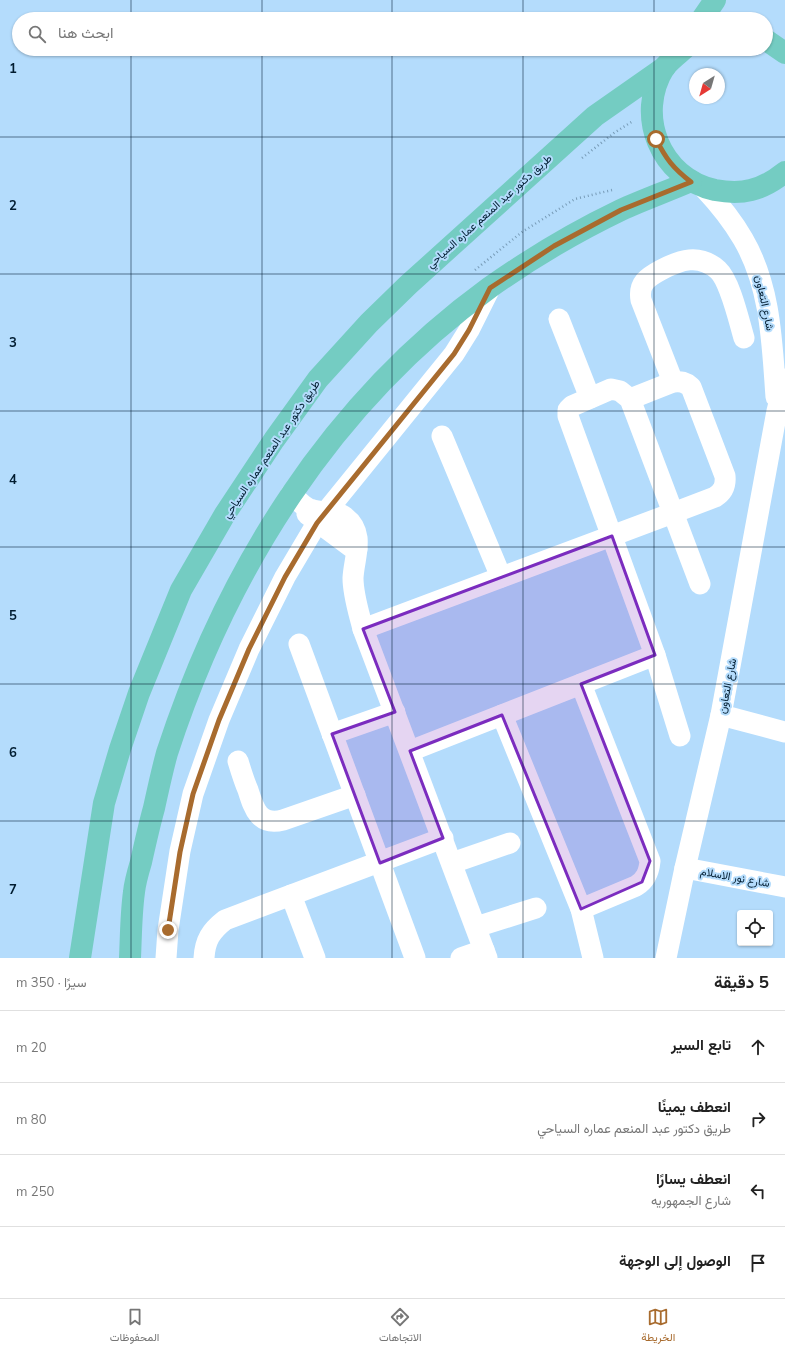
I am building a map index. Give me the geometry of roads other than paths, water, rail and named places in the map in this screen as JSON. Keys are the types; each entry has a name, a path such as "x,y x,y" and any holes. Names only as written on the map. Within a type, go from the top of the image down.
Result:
{"main road":[{"path":"707,12 715,0"},
{"path":"773,45 785,53"},
{"path":"677,56 665,67 656,84 652,102 652,120 656,139 664,156 676,170 698,185 727,193 750,191 772,182 785,172"},
{"name":"طريق دكتور عبد المنعم عماره السياحي","path":"80,958 104,803 120,748 139,693 181,590 225,514 274,440 318,379 370,323 408,285 595,116 665,67"},
{"path":"130,958 134,890 169,748 189,690 215,629 240,579 267,531 290,496 331,440 367,398 394,370 446,321 490,288 554,246 621,210 698,185"}],"street":[{"name":"شارع التعاون","path":"698,185 726,212 744,239 757,268 766,300 771,332 777,411"},
{"path":"673,382 641,300 641,288 647,278 677,262 698,260 709,264 718,270 725,278 744,338"},
{"path":"166,958 168,930 180,852 193,794 219,720 249,649 285,577 322,517 454,354 469,330 490,288"},
{"path":"559,319 590,398"},
{"name":"شارع التعاون","path":"666,958 685,868 722,715 777,411 785,379"},
{"path":"363,629 714,498 724,489 726,482 725,476 691,387 686,383 679,381 673,382 630,399"},
{"path":"680,736 655,655 568,416 568,410 572,406 611,389 620,391 630,399 700,584"},
{"path":"442,436 500,578"},
{"path":"290,496 322,517 350,546 357,549 353,578 356,604 363,629 486,954 461,958"},
{"path":"299,644 415,958"},
{"path":"410,751 655,655"},
{"path":"581,684 650,861 649,870 642,882 636,886 581,909"},
{"path":"332,734 395,712"},
{"path":"502,715 581,909 593,958"},
{"path":"722,715 785,732"},
{"path":"238,761 254,809 261,817 272,822 283,820 355,796"},
{"path":"204,958 205,946 210,936 215,928 225,920 380,863 442,838"},
{"path":"452,863 510,843"},
{"name":"شارع نور الاسلام","path":"685,868 785,886"},
{"path":"291,895 315,958"},
{"path":"476,927 536,908"}]}
